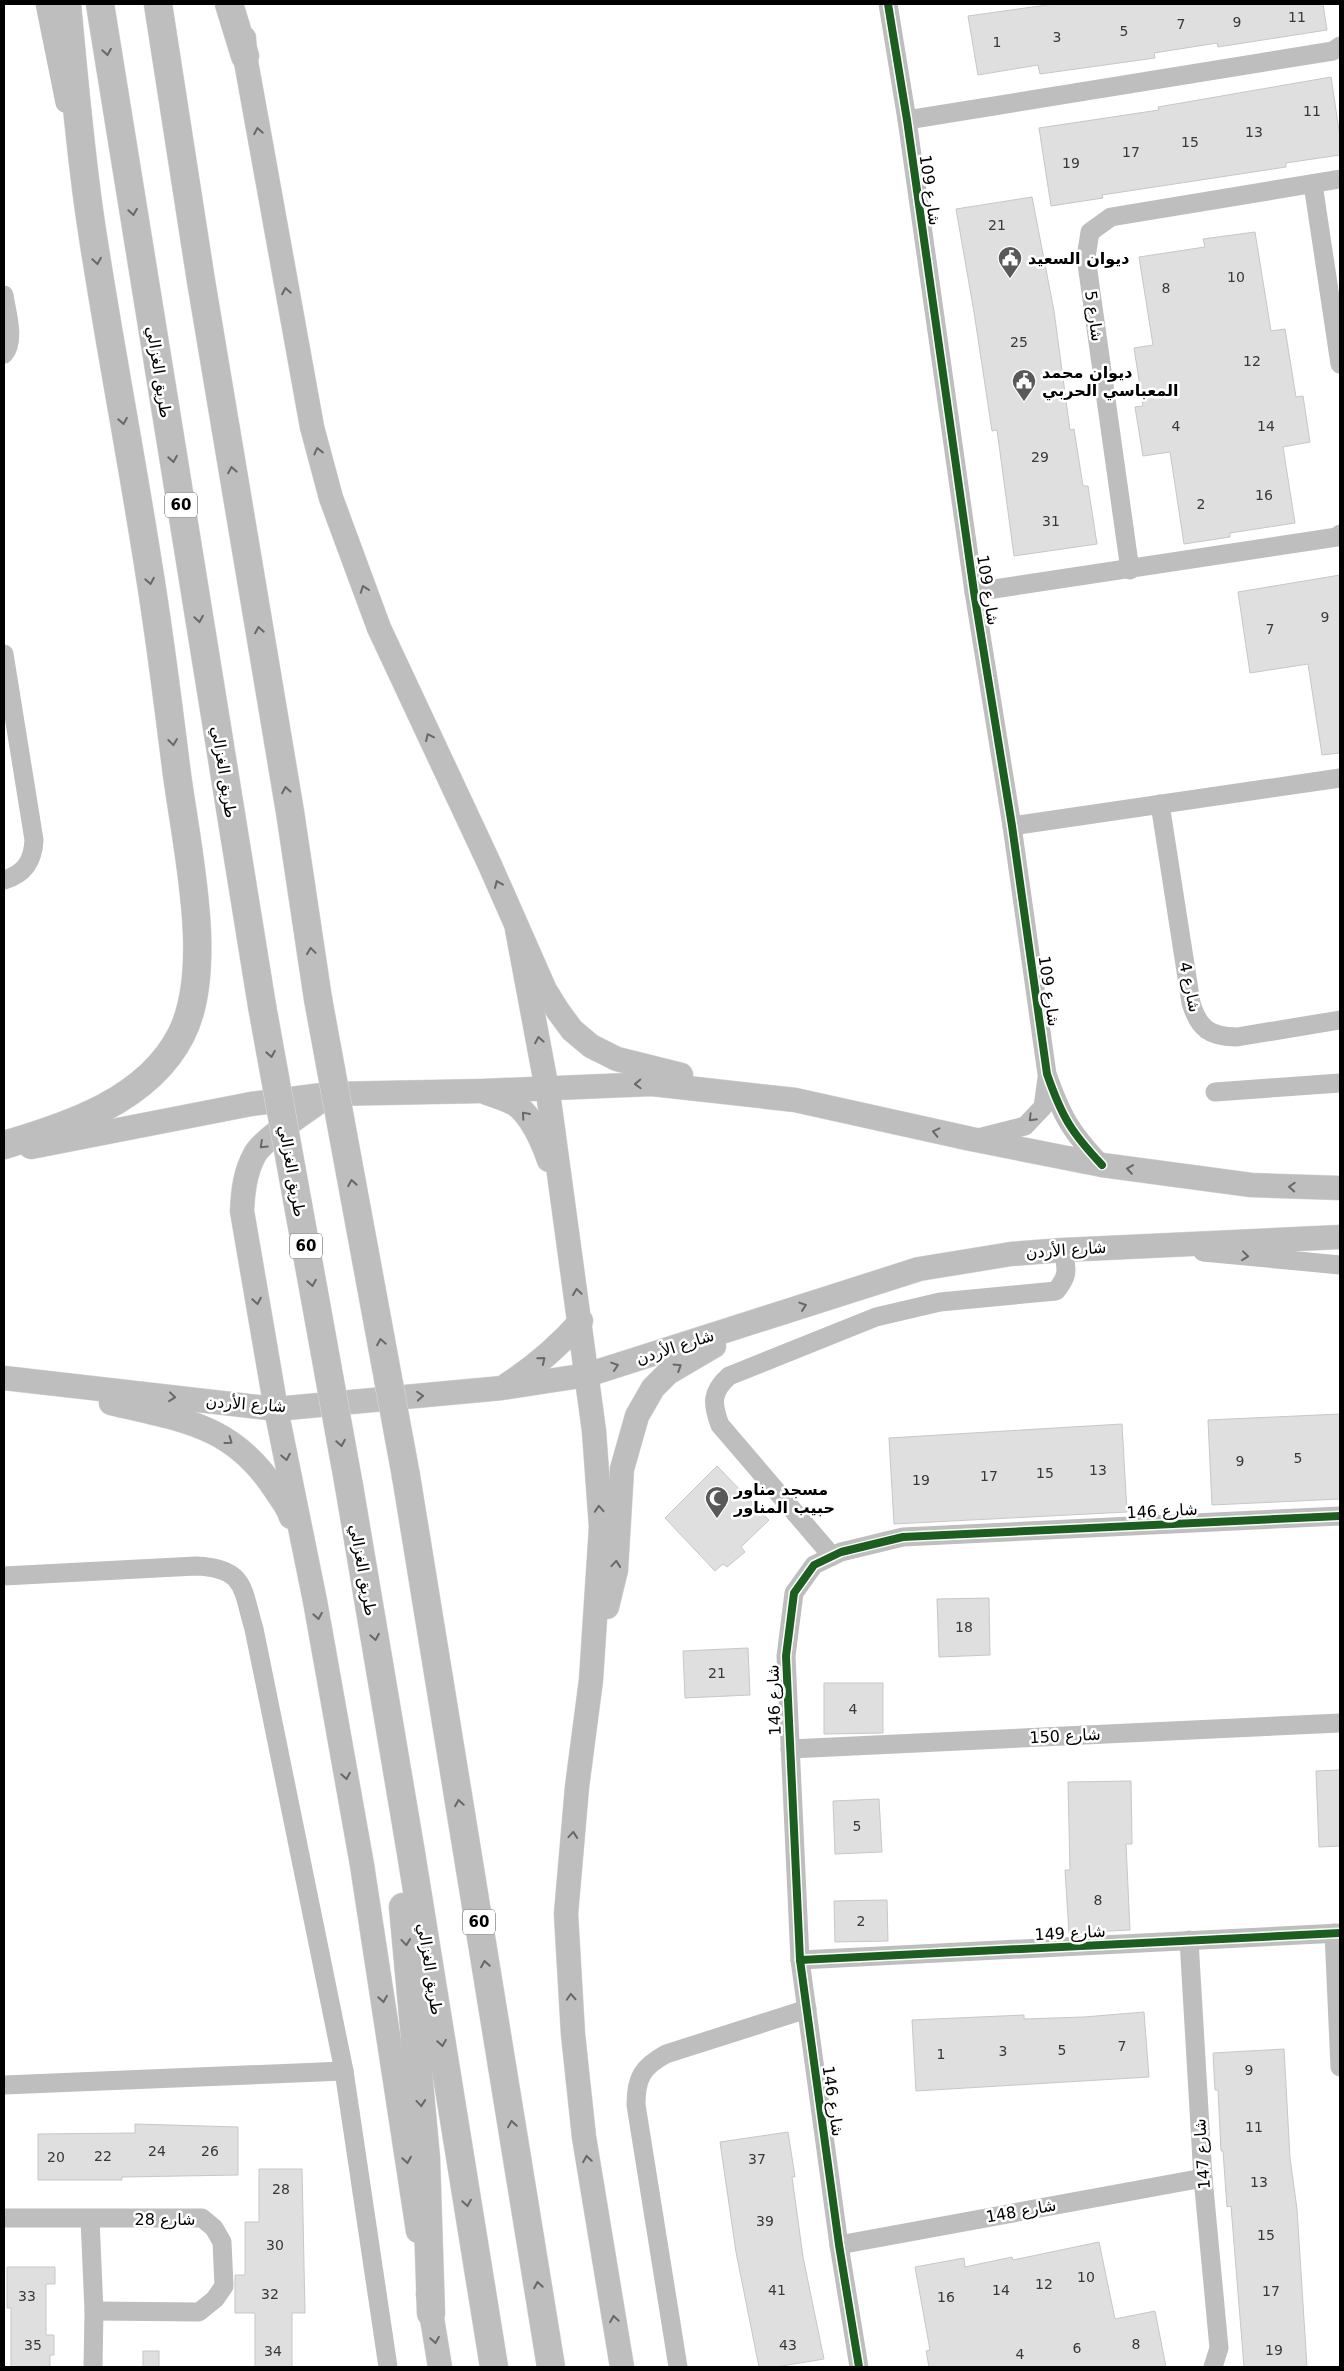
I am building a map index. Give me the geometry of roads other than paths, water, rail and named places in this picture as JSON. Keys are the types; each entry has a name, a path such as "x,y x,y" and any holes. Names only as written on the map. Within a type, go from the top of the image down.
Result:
{"highway":[{"path":"4,1145 94,1112 137,1086 166,1059 181,1035 192,1009 197,966 194,888 184,831 157,622 90,221 67,4"},
{"name":"طريق الغزالي","path":"100,4 262,1006 349,1486 494,2367"},
{"name":"60","path":"158,4 204,300 290,812 318,999 406,1476 551,2367"},
{"path":"228,4 245,56"},
{"path":"382,1684 426,2158 431,2313"},
{"path":"544,2321 560,2367"}],"main road":[{"path":"241,4 245,56 304,390 331,498 379,628 489,862 545,990 572,1030 591,1046 617,1059 972,1139 1102,1165 1251,1185 1340,1188"},
{"path":"518,929 547,1088 581,1321 601,1527 591,1680 577,1787 566,1914 573,2034 584,2137 622,2367"},
{"path":"4,1152 250,1104 330,1094 483,1091 652,1084 795,1100"},
{"path":"483,1091 515,1104 531,1122 543,1144 564,1207"},
{"path":"330,1094 256,1152 244,1185 242,1211 276,1409 362,1865 440,2367"},
{"name":"شارع الأردن","path":"9,1379 276,1409 502,1388 587,1375 919,1269 1011,1254 1063,1250 1340,1237"},
{"path":"591,1680 616,1570 622,1469 637,1416 653,1388 668,1373 764,1318"},
{"path":"502,1388 551,1353 581,1321"},
{"path":"9,1379 173,1418 200,1426 226,1438 263,1471 289,1511 306,1562"}],"street":[{"path":"44,4 90,221"},
{"name":"شارع 109","path":"888,4 907,120 974,592 1012,826 1047,1074 1058,1108 1074,1135 1102,1165"},
{"path":"907,120 1333,51 1340,46"},
{"name":"شارع 5","path":"1130,570 1086,257 1090,232 1111,217 1340,179"},
{"path":"1313,184 1340,364"},
{"path":"4,295 10,339 8,350 4,354"},
{"path":"974,592 1130,570 1337,537 1340,534"},
{"path":"4,654 34,840 34,853 28,866 18,875 4,880"},
{"path":"1012,826 1340,778"},
{"name":"شارع 4","path":"1160,804 1191,1003 1196,1018 1206,1030 1221,1037 1237,1037 1340,1020"},
{"name":"شارع 109","path":"972,1139 1025,1126 1043,1107 1047,1074"},
{"path":"1215,1092 1340,1083"},
{"path":"1145,1245 1340,1265"},
{"path":"832,1556 720,1425 713,1407 718,1386 729,1376 876,1317 940,1302 1056,1292 1066,1279 1067,1270 1063,1250"},
{"name":"شارع 146","path":"859,2367 839,2245 800,1960 786,1656 794,1593 814,1565 832,1556 903,1538 1340,1516"},
{"path":"4,1576 196,1566 210,1567 227,1572 239,1580 258,1648 344,2070 388,2367"},
{"name":"شارع 150","path":"790,1749 1340,1723"},
{"path":"1337,1933 1340,2067"},
{"name":"شارع 149","path":"800,1960 1337,1933"},
{"name":"شارع 147","path":"1190,1940 1203,2178 1219,2348 1213,2367"},
{"path":"678,2367 636,2105 639,2081 652,2062 666,2054 807,2009"},
{"path":"4,2085 344,2070"},
{"name":"شارع 148","path":"839,2245 1203,2178"},
{"name":"شارع 28","path":"4,2218 202,2218 214,2228 222,2242 224,2286 215,2300 199,2312 94,2311"},
{"path":"90,2219 94,2311 93,2367"}],"place":[{"name":"ديوان السعيد","path":"1010,279"},
{"name":"ديوان محمد المعباسي الحربي","path":"1024,402"},
{"name":"مسجد مناور حبيب المناور","path":"717,1519"}]}
